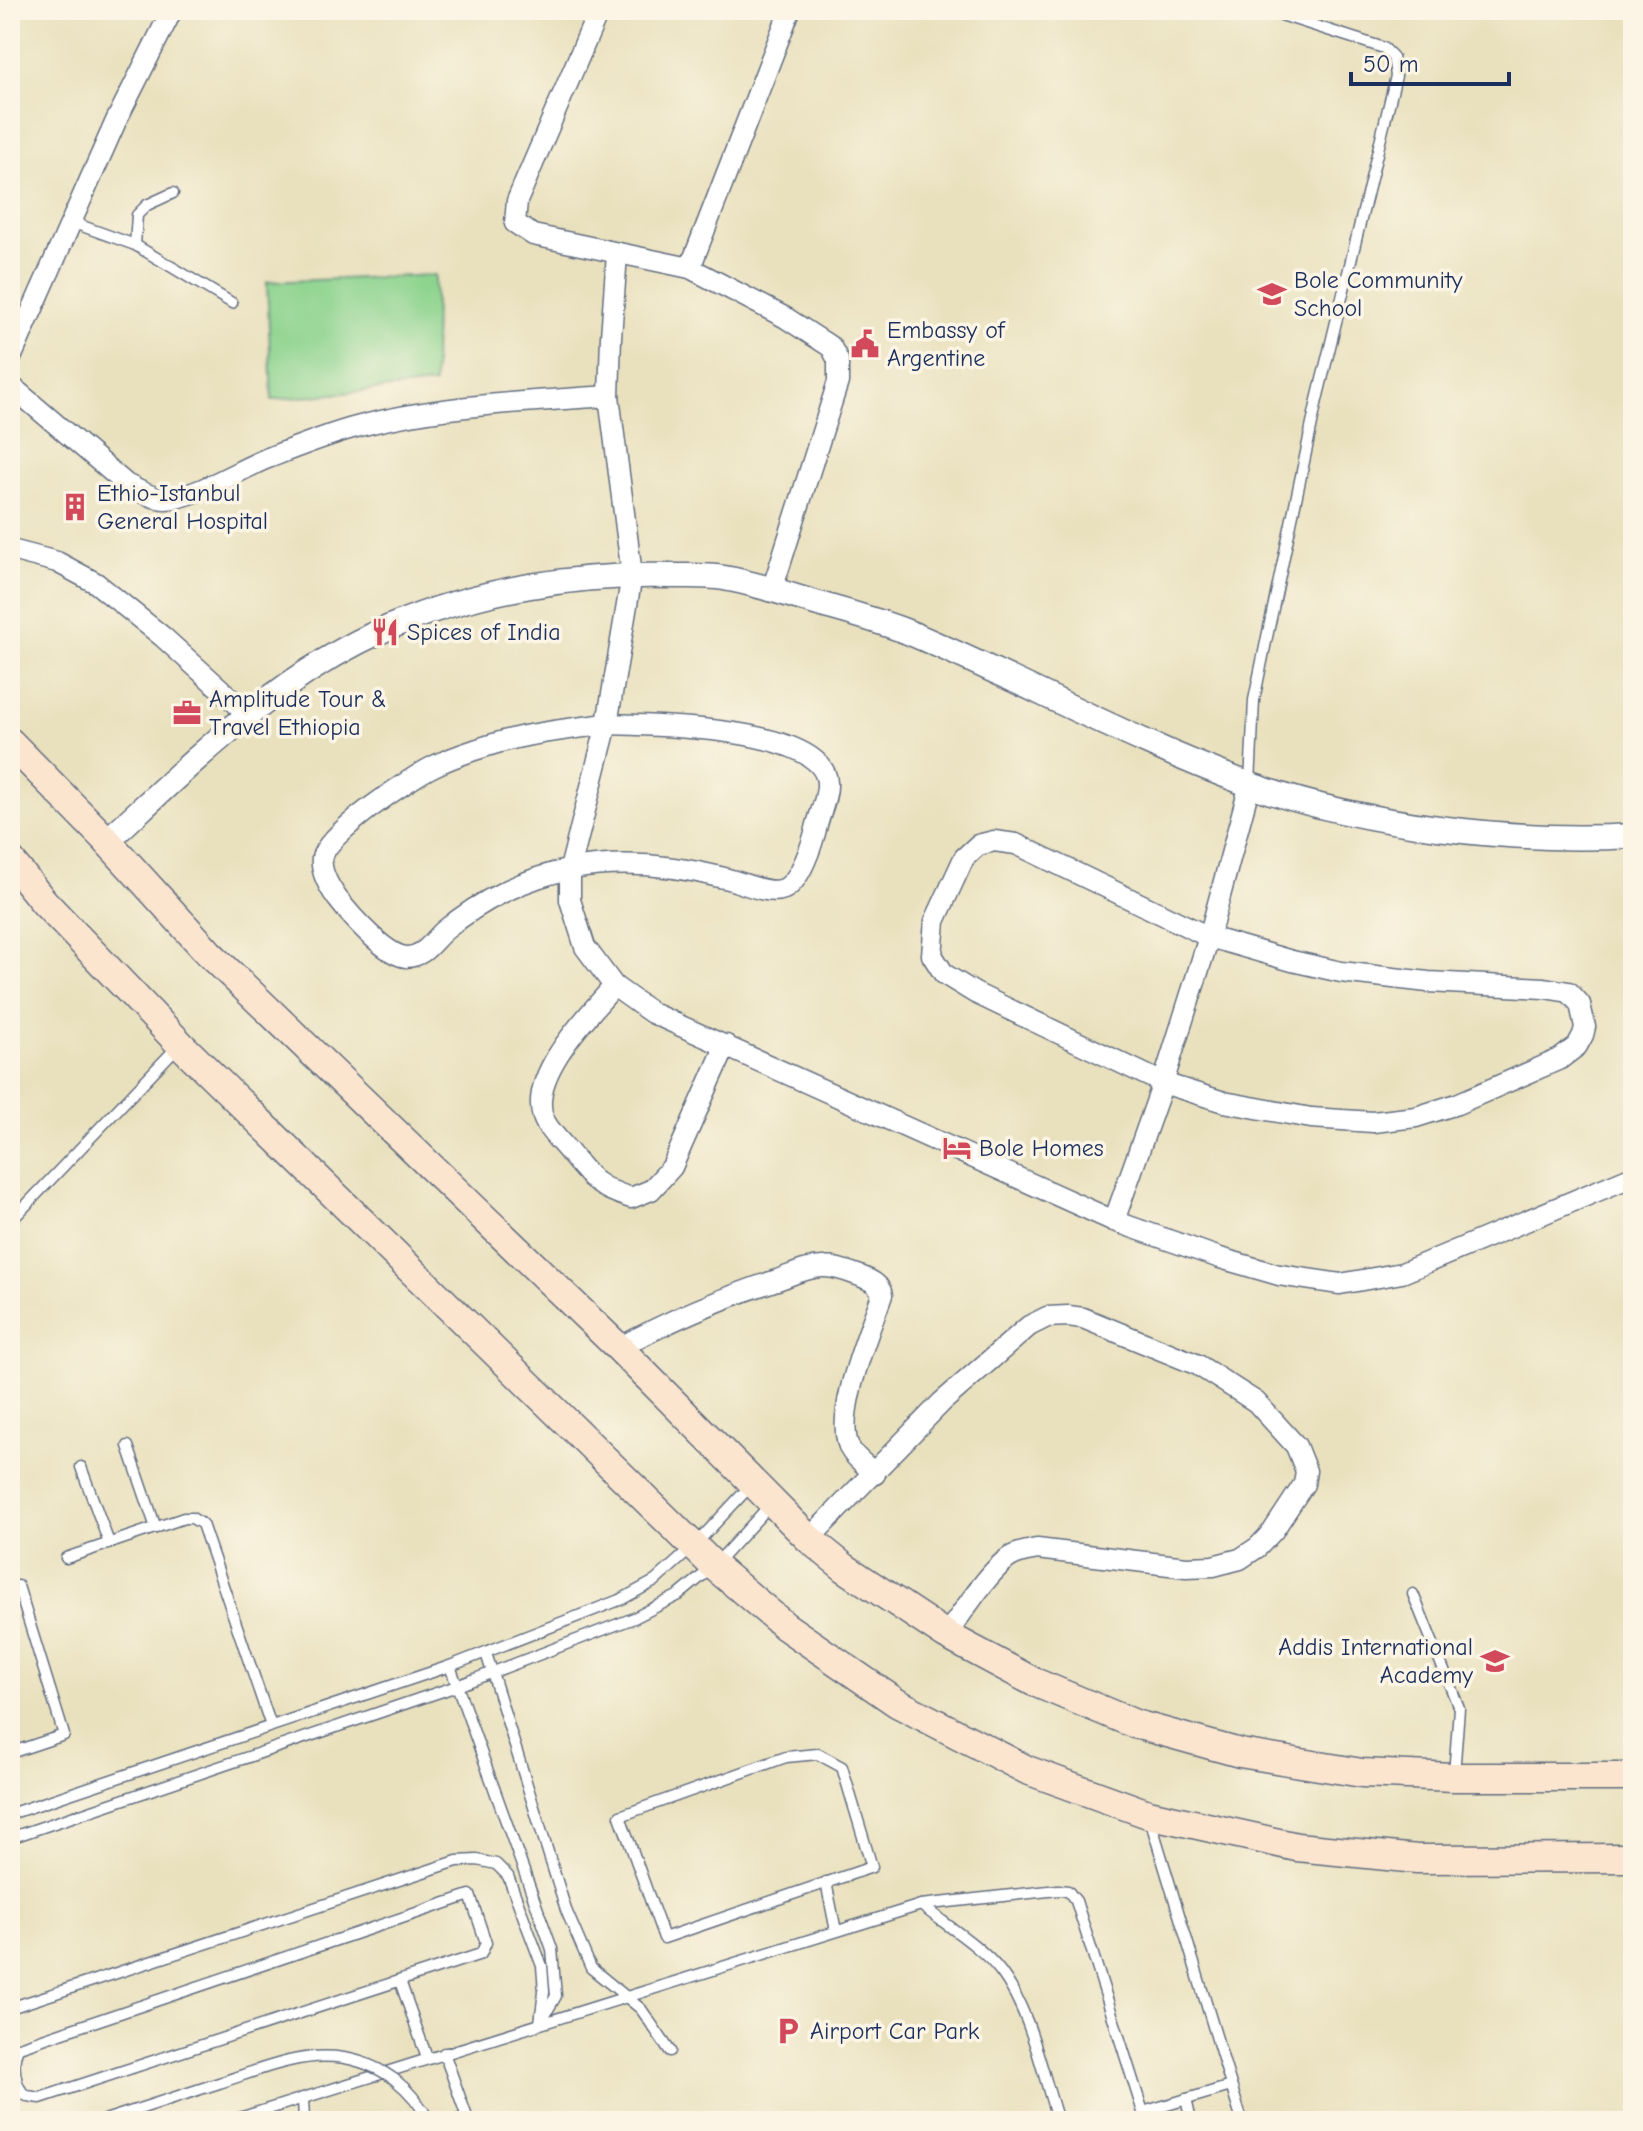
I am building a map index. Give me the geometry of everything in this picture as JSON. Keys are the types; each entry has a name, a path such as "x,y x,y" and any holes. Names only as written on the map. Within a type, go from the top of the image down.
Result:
{"main road":[{"path":"10,742 107,841 209,953 619,1348 809,1539 845,1568 946,1635 1034,1682 1135,1724 1240,1753 1362,1773 1454,1777 1633,1777"},
{"path":"10,860 44,902 180,1044 704,1556 785,1626 897,1703 1027,1770 1148,1814 1297,1847 1417,1859 1633,1858"}],"street":[{"path":"10,360 116,121 172,10"},
{"path":"599,10 517,201 515,223 533,235 690,268 786,318 831,347 838,360 838,382 772,590"},
{"path":"690,268 790,10"},
{"path":"617,254 609,396 632,575 607,724 570,869 570,900 585,947 614,986 652,1013 1114,1221 1279,1275 1340,1284 1402,1273 1633,1176"},
{"path":"10,385 126,484 145,494 166,499 188,494 266,459 348,429 482,405 609,396"},
{"path":"15,551 57,562 96,583 163,637 249,715"},
{"path":"107,841 249,715 337,654 388,627 448,605 529,587 632,575 723,578 911,633 1084,713 1250,784 1340,811 1459,830 1579,839 1633,836"},
{"path":"607,724 690,726 744,734 813,757 822,768 827,783 812,844 794,881 782,890 764,890 719,876 633,863 570,869 526,882 499,895 466,914 442,933 423,954 405,957 390,950 368,932 336,896 324,874 322,859 327,846 348,824 434,766 514,738 607,724"},
{"path":"1114,1221 1163,1083 1209,937 1250,784"},
{"path":"994,841 1016,844 1209,937 1341,972 1569,992 1580,1004 1585,1027 1583,1035 1577,1046 1560,1059 1457,1104 1416,1117 1373,1122 1311,1118 1224,1102 1163,1083 975,993 944,974 932,955 935,921 964,858 978,845 994,841"},
{"path":"614,986 557,1056 541,1103 544,1120 595,1184 631,1198 651,1190 672,1167 726,1045"},
{"path":"619,1348 673,1319 814,1268 839,1269 863,1277 876,1284 882,1295 846,1403 844,1432 851,1451 875,1474"},
{"path":"809,1539 942,1402 1029,1326 1047,1317 1083,1318 1198,1365 1256,1402 1296,1446 1306,1471 1304,1484 1273,1531 1258,1547 1240,1559 1213,1566 1186,1567 1037,1549 1021,1552 1010,1556 996,1569 946,1635"}],"lane":[{"path":"1250,784 1254,700 1317,400 1396,76 1393,57 1384,48 1266,10"},
{"path":"135,245 137,215 147,205 173,193"},
{"path":"71,222 135,245 232,303"},
{"path":"10,1222 180,1044"},
{"path":"128,1446 156,1528"},
{"path":"81,1467 109,1543"},
{"path":"10,1838 457,1686 634,1618 679,1595 704,1556 763,1492"},
{"path":"10,1814 450,1666 622,1599 704,1556 763,1492"},
{"path":"66,1558 184,1518 192,1518 202,1524 271,1726"},
{"path":"10,1753 64,1735 18,1586"},
{"path":"1413,1594 1459,1708 1454,1777"},
{"path":"486,1653 566,1910 591,1968 650,2019 670,2051"},
{"path":"450,1666 552,1949 556,1996 540,2023"},
{"path":"818,1754 842,1767 872,1867 826,1882 664,1938 620,1816 786,1757 818,1754"},
{"path":"1148,1814 1242,2121"},
{"path":"10,2008 457,1861 477,1860 496,1864 508,1876 542,1966 544,1991 540,2023"},
{"path":"826,1882 836,1931"},
{"path":"230,2121 921,1905 1058,1890 1068,1891 1076,1901 1143,2112 1231,2086"},
{"path":"470,1895 486,1943 481,1954 400,1981 40,2098 28,2096 21,2090 13,2064 19,2047 470,1895"},
{"path":"921,1905 977,1949 999,1971 1019,2001 1058,2121"},
{"path":"400,1981 427,2058"},
{"path":"444,2053 467,2117 453,2121"},
{"path":"102,2121 286,2062 317,2056 352,2058 382,2071 404,2087 429,2121"},
{"path":"303,2098 304,2121"},
{"path":"1186,2099 1191,2121"}],"green space":[{"path":"435,275 434,384 272,400 267,282"}],"place":[{"name":"Bole Community School","path":"1272,294"},
{"name":"Embassy of Argentine","path":"865,344"},
{"name":"Ethio-Istanbul General Hospital","path":"75,507"},
{"name":"Spices of India","path":"385,632"},
{"name":"Amplitude Tour & Travel Ethiopia","path":"187,713"},
{"name":"Bole Homes","path":"957,1148"},
{"name":"Addis International Academy","path":"1495,1661"},
{"name":"Airport Car Park","path":"788,2031"}]}
